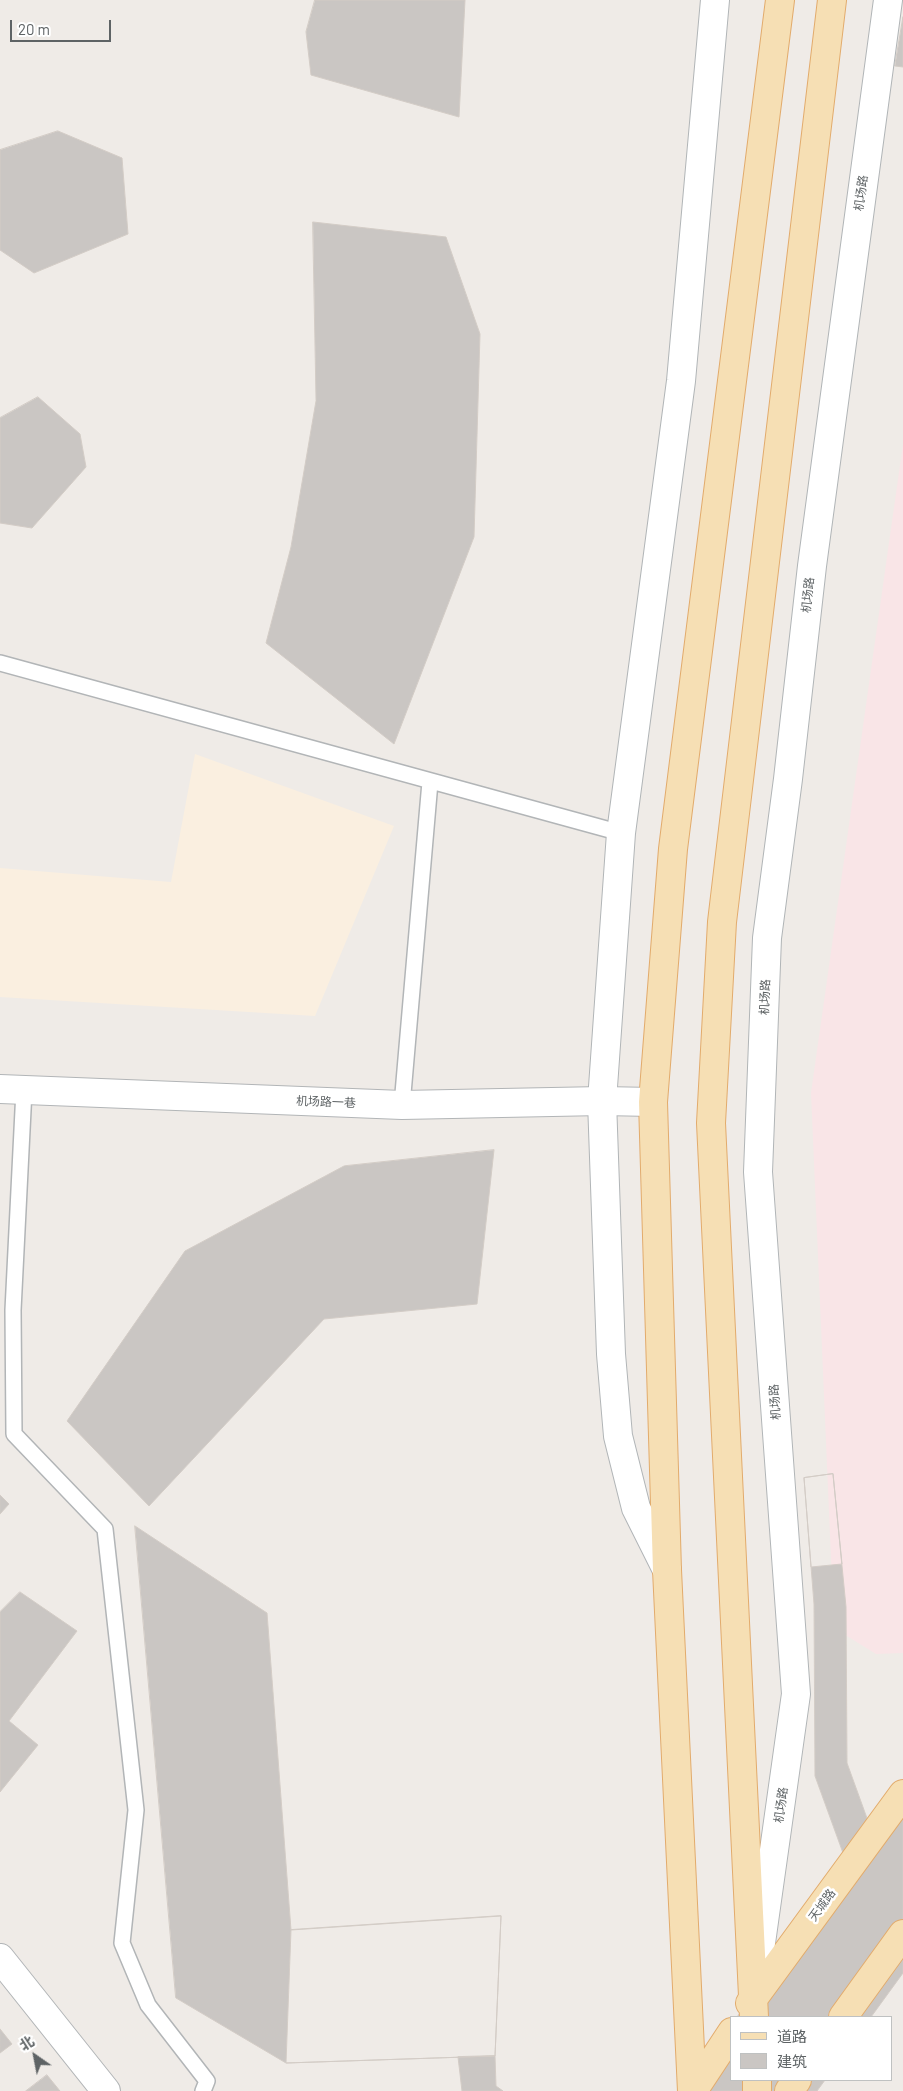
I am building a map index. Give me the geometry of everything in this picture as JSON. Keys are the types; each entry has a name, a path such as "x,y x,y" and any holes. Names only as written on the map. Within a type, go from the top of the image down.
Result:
{"main road":[{"path":"667,1570 636,1508 618,1436 612,1354 602,1101 621,833 682,381 715,0"},
{"path":"693,2091 667,1570 653,1102 673,849 780,0"},
{"path":"750,2011 711,1123 722,922 832,0"},
{"name":"机场路","path":"750,2011 796,1694 758,1172 767,938 788,779 812,566 888,0"},
{"name":"机场路一巷","path":"12,1089 402,1105 602,1101 653,1102"},
{"name":"天城路","path":"750,2011 903,1794"},
{"path":"843,2016 903,1934"},
{"path":"0,1958 106,2091"},
{"path":"693,2091 730,2035"}],"lane":[{"path":"0,663 621,833"},
{"path":"402,1105 430,782"},
{"path":"12,1089 14,1434 105,1530 136,1810 122,1943 148,2005 206,2081 203,2091"}],"shaded area":[{"path":"903,444 903,1653 876,1654 834,1628 811,1093"},
{"path":"195,754 394,826 315,1016 0,997 0,868 171,882"}],"building":[{"path":"315,0 465,0 459,117 311,75 306,32"},
{"path":"903,17 903,67 895,66"},
{"path":"58,131 122,158 128,234 34,273 0,250 0,150"},
{"path":"313,222 446,237 480,334 474,537 394,744 266,643 291,547 316,401"},
{"path":"38,397 80,434 86,467 32,528 0,523 0,418"},
{"path":"494,1150 477,1304 324,1319 149,1506 67,1421 185,1251 344,1166"},
{"path":"833,1474 846,1607 847,1763 872,1832 903,1790 903,1973 872,2016 738,2016 847,1864 815,1776 814,1604 804,1478"},
{"path":"833,1474 842,1564 811,1567 804,1478"},
{"path":"0,1495 9,1504 0,1514"},
{"path":"135,1526 267,1613 291,1930 501,1916 495,2056 286,2063 176,1998"},
{"path":"20,1592 77,1631 9,1721 38,1745 0,1792 0,1612"},
{"path":"501,1916 495,2056 286,2063 291,1930"},
{"path":"730,2027 730,2081 824,2081 817,2091 683,2091"},
{"path":"0,2029 12,2044 0,2053"},
{"path":"495,2056 496,2086 503,2091 462,2091 458,2057"},
{"path":"47,2075 60,2091 26,2091"}]}
